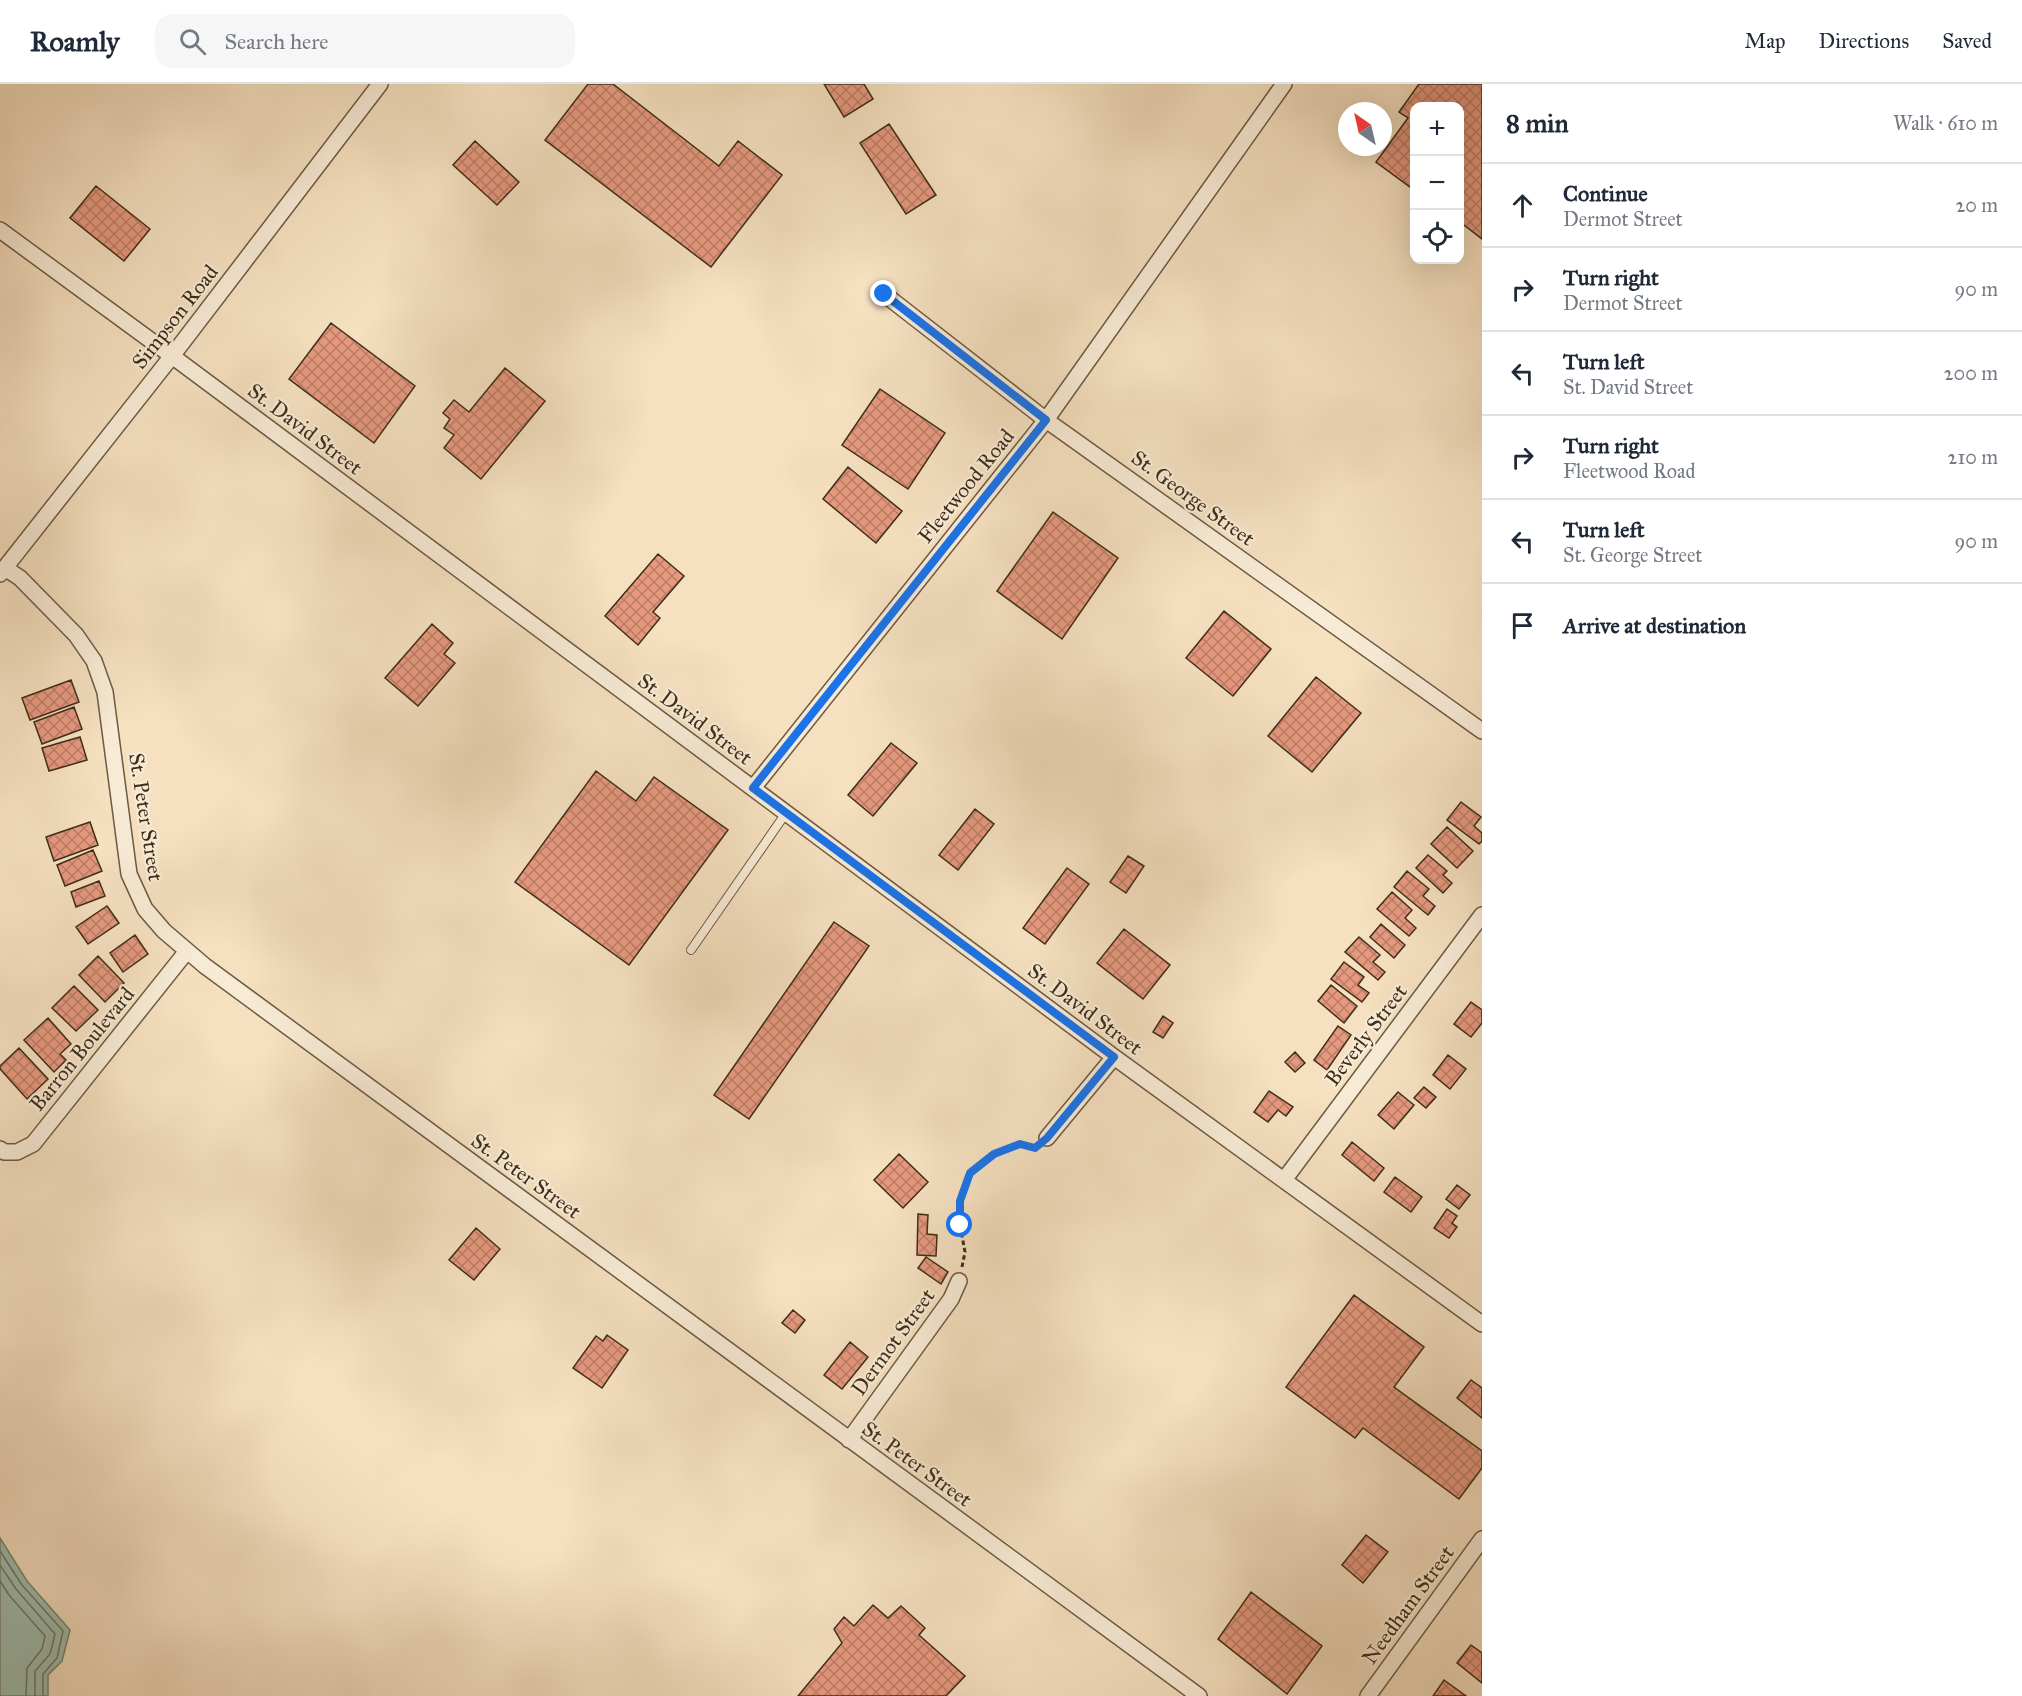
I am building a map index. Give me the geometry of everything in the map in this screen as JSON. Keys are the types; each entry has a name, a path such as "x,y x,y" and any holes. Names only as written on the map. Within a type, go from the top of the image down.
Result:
{"street":[{"name":"Simpson Road","path":"2,571 172,356 380,84"},
{"name":"Fleetwood Road","path":"753,788 1046,420 1284,84"},
{"name":"St. David Street","path":"0,230 1114,1057 1482,1324"},
{"name":"St. George Street","path":"884,294 1046,420 1482,731"},
{"name":"St. Peter Street","path":"2,571 20,578 76,635 94,661 105,692 129,874 145,909 164,931 187,951 1199,1696"},
{"name":"Beverly Street","path":"1284,1180 1482,915"},
{"name":"Barron Boulevard","path":"0,1149 4,1152 17,1152 33,1144 187,951"},
{"path":"1047,1138 1114,1057"},
{"name":"Dermot Street","path":"849,1440 951,1299 959,1281"},
{"name":"Needham Street","path":"1368,1696 1482,1539"}],"lane":[{"path":"691,950 786,813"}],"path":[{"name":"Dermot Street","path":"959,1281 965,1252 960,1225 960,1201 970,1173 994,1154 1020,1144 1035,1148 1047,1138"}],"water":[{"path":"0,1538 27,1581 70,1630 62,1661 48,1675 48,1696 0,1696"}],"building":[{"path":"588,84 613,84 719,166 738,141 782,175 711,267 545,140"},
{"path":"824,84 864,84 873,99 844,117"},
{"path":"1419,84 1482,84 1482,239 1464,225 1464,102 1410,102 1410,187 1376,162 1380,156 1392,156 1392,140 1408,118 1399,112"},
{"path":"889,124 936,195 906,214 860,143"},
{"path":"475,141 519,182 497,205 453,165"},
{"path":"96,186 150,229 124,261 70,218"},
{"path":"331,323 415,386 374,443 289,379"},
{"path":"505,368 545,401 481,479 444,448 454,435 444,428 450,419 443,413 454,400 469,412"},
{"path":"880,389 945,433 908,489 842,445"},
{"path":"848,467 902,511 876,543 823,499"},
{"path":"1053,512 1118,558 1062,639 997,591"},
{"path":"658,554 684,576 653,612 660,618 638,645 605,616"},
{"path":"1224,611 1271,649 1233,696 1186,658"},
{"path":"432,624 453,643 444,654 455,663 418,706 385,678"},
{"path":"1316,677 1361,713 1312,772 1268,736"},
{"path":"71,680 79,702 30,720 22,698"},
{"path":"74,707 82,729 42,744 34,722"},
{"path":"80,737 87,760 49,771 42,748"},
{"path":"891,743 917,763 873,816 848,795"},
{"path":"596,771 636,801 654,777 728,830 629,965 515,882"},
{"path":"1461,802 1481,817 1474,826 1482,833 1482,841 1479,844 1447,820"},
{"path":"975,809 994,824 958,870 939,855"},
{"path":"90,822 98,845 54,861 46,837"},
{"path":"1447,827 1473,851 1457,868 1431,844"},
{"path":"93,850 102,871 65,886 57,865"},
{"path":"1428,855 1447,871 1443,875 1452,883 1443,893 1416,868"},
{"path":"1128,856 1144,866 1126,893 1110,882"},
{"path":"1067,868 1089,884 1045,944 1023,928"},
{"path":"1407,871 1429,889 1423,896 1435,906 1428,915 1394,887"},
{"path":"99,881 105,896 76,907 71,892"},
{"path":"1392,892 1412,910 1405,918 1416,928 1409,936 1377,909"},
{"path":"107,906 119,923 88,944 76,927"},
{"path":"834,922 869,946 749,1119 714,1095"},
{"path":"1381,924 1405,945 1394,958 1370,937"},
{"path":"1124,929 1170,965 1143,999 1097,963"},
{"path":"135,935 148,954 123,972 110,953"},
{"path":"1359,937 1380,955 1373,962 1385,972 1378,980 1345,952"},
{"path":"98,956 124,983 105,1002 79,975"},
{"path":"1344,962 1364,977 1358,985 1369,993 1362,1002 1331,979"},
{"path":"1331,985 1357,1006 1344,1023 1318,1001"},
{"path":"74,986 98,1010 76,1031 52,1008"},
{"path":"1471,1002 1482,1010 1482,1023 1471,1037 1454,1024"},
{"path":"1163,1016 1173,1023 1163,1038 1153,1032"},
{"path":"48,1018 71,1044 60,1054 66,1060 54,1072 24,1040"},
{"path":"1338,1026 1351,1035 1327,1070 1314,1060"},
{"path":"19,1048 48,1079 27,1099 0,1069 0,1066"},
{"path":"1295,1052 1305,1063 1295,1072 1285,1062"},
{"path":"1448,1055 1466,1069 1450,1089 1433,1075"},
{"path":"1424,1087 1436,1097 1426,1108 1414,1098"},
{"path":"1269,1091 1293,1107 1286,1116 1278,1110 1268,1122 1254,1112"},
{"path":"1398,1092 1414,1105 1394,1129 1378,1115"},
{"path":"1352,1142 1384,1168 1374,1181 1342,1155"},
{"path":"899,1154 928,1182 903,1208 874,1180"},
{"path":"1395,1177 1422,1197 1411,1212 1384,1192"},
{"path":"1457,1185 1470,1195 1459,1209 1446,1199"},
{"path":"1447,1209 1457,1216 1452,1223 1457,1227 1449,1238 1434,1228"},
{"path":"918,1214 928,1215 927,1234 937,1235 936,1256 917,1255"},
{"path":"476,1228 500,1249 474,1280 449,1260"},
{"path":"926,1257 948,1272 941,1284 918,1268"},
{"path":"1354,1295 1424,1347 1394,1387 1482,1451 1482,1468 1459,1499 1363,1428 1355,1438 1286,1387"},
{"path":"793,1310 805,1320 795,1333 782,1323"},
{"path":"607,1335 628,1350 602,1388 573,1368 596,1336 603,1341"},
{"path":"850,1342 868,1357 842,1389 824,1375"},
{"path":"1471,1380 1482,1388 1482,1418 1457,1398"},
{"path":"1366,1535 1388,1552 1363,1583 1342,1565"},
{"path":"1251,1592 1322,1646 1287,1694 1218,1639"},
{"path":"873,1605 888,1618 901,1606 925,1628 919,1635 965,1676 946,1696 798,1696 842,1643 834,1629 844,1617 854,1626"},
{"path":"1471,1645 1482,1653 1482,1683 1457,1663"},
{"path":"1444,1680 1466,1696 1433,1696"}],"route":[{"path":"884,294 1046,420 753,788 1114,1057 1047,1138 1035,1148 1020,1144 994,1154 970,1173 960,1201 960,1225"}]}
